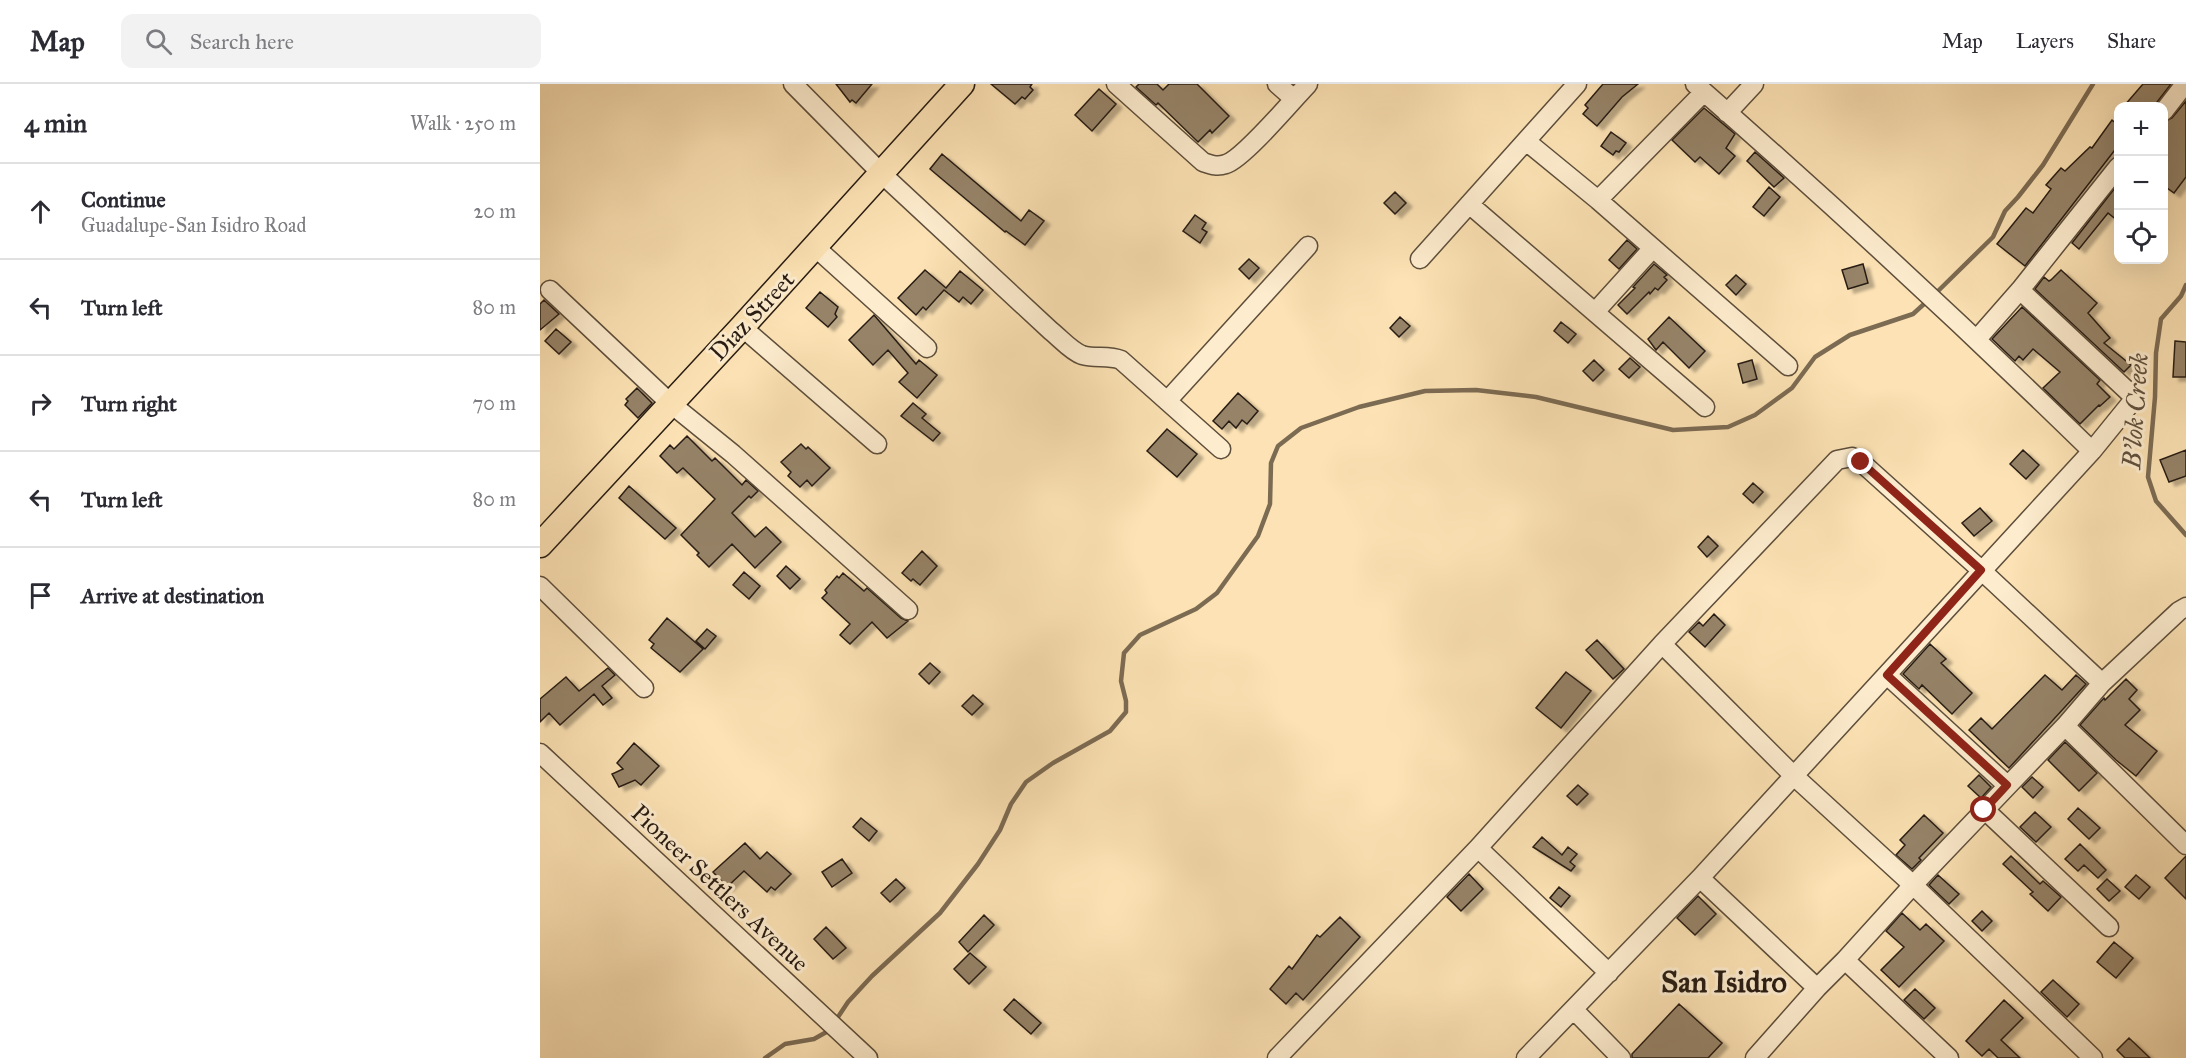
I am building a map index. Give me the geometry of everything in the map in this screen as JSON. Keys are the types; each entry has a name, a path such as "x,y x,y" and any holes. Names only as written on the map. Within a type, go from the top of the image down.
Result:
{"main road":[{"name":"Diaz Street","path":"540,545 742,327 962,84"}],"street":[{"path":"793,84 882,174 1074,351 1083,355 1112,357 1121,360 1221,448"},
{"path":"1116,84 1203,162 1216,167 1229,164 1244,152 1308,84"},
{"path":"1277,84 1294,99"},
{"path":"1420,258 1577,84"},
{"path":"1727,113 1754,84"},
{"path":"2168,105 2185,84"},
{"path":"1598,200 1699,88 1817,191 1977,339 2092,451"},
{"path":"1526,141 1598,200 1788,366"},
{"path":"1977,339 2020,290 2114,171"},
{"path":"1469,204 1705,407"},
{"path":"1167,401 1308,246"},
{"path":"815,247 927,348"},
{"path":"1595,312 1653,248"},
{"path":"550,290 670,403 733,454 908,610"},
{"path":"1526,1058 1700,878 2092,451 2135,398 2020,290"},
{"path":"742,327 877,444"},
{"path":"1277,1058 1478,848 1662,644 1830,465 1844,457 1861,462 2102,683"},
{"path":"540,586 644,688"},
{"path":"1755,1058 1913,885 2065,726 2102,683 2179,610 2186,607"},
{"path":"1662,644 1794,776 1913,885 2093,1058"},
{"path":"1887,675 2007,785"},
{"path":"2065,726 2186,845"},
{"name":"Pioneer Settlers Avenue","path":"540,753 868,1058"},
{"path":"1984,810 2109,927"},
{"path":"1478,848 1609,973"},
{"path":"1700,878 1817,988"},
{"path":"1845,960 1949,1058"},
{"path":"1574,1010 1621,1058"}],"building":[{"path":"836,84 872,84 856,103 852,100 850,102"},
{"path":"991,84 1032,84 1030,87 1033,90 1025,99 1022,97 1015,104"},
{"path":"1139,84 1157,84 1163,90 1169,84 1197,84 1229,116 1212,133 1210,130 1198,142 1158,103 1156,105 1136,87"},
{"path":"1603,84 1638,84 1622,97 1597,126 1583,114 1588,108 1585,105"},
{"path":"2143,84 2171,84 2157,102 2127,102"},
{"path":"1099,89 1116,104 1092,131 1075,115"},
{"path":"2186,101 2186,177 2174,193 2168,189 2168,120"},
{"path":"1704,108 1735,134 1726,148 1735,156 1719,174 1700,157 1695,162 1672,140"},
{"path":"2112,120 2114,122 2114,151 2025,266 1997,244 2026,208 2033,213 2051,189 2046,185 2061,168 2065,171 2090,147 2092,148"},
{"path":"1611,132 1626,143 1619,152 1616,151 1613,155 1601,146"},
{"path":"1755,152 1784,178 1774,187 1747,161"},
{"path":"942,154 1021,221 1029,210 1044,221 1025,245 1005,232 930,169"},
{"path":"1769,187 1780,197 1764,216 1753,207"},
{"path":"2114,189 2114,218 2108,213 2079,249 2072,243"},
{"path":"1395,192 1406,203 1395,214 1384,203"},
{"path":"1195,215 1206,223 1202,229 1207,232 1200,243 1183,231"},
{"path":"1627,240 1637,249 1619,269 1609,260"},
{"path":"1249,259 1259,268 1249,279 1239,269"},
{"path":"1654,264 1667,275 1664,277 1667,280 1658,290 1655,288 1650,294 1649,292 1627,314 1618,305"},
{"path":"1863,264 1868,283 1848,289 1842,270"},
{"path":"925,270 946,288 960,271 983,290 971,304 963,297 959,302 944,290 926,310 923,307 916,315 898,298"},
{"path":"2061,270 2097,303 2088,313 2110,338 2104,343 2131,365 2124,372 2035,289 2044,277 2049,281"},
{"path":"1736,275 1746,284 1736,295 1726,285"},
{"path":"820,292 838,307 835,314 837,317 828,327 806,308"},
{"path":"544,300 559,314 540,330 540,304"},
{"path":"2022,307 2100,380 2097,384 2110,397 2080,424 2043,388 2060,372 2033,349 2023,360 2019,356 2015,361 1992,339"},
{"path":"874,315 916,364 919,360 937,375 917,398 899,382 908,373 888,350 873,365 849,340"},
{"path":"1400,317 1410,326 1399,337 1390,328"},
{"path":"1669,317 1705,351 1689,368 1663,342 1656,350 1648,339"},
{"path":"1561,322 1576,334 1568,343 1554,331"},
{"path":"556,329 571,342 559,354 545,341"},
{"path":"2175,341 2186,342 2186,377 2173,377"},
{"path":"1630,358 1640,367 1629,378 1619,369"},
{"path":"1594,360 1604,370 1593,381 1583,371"},
{"path":"1752,360 1757,379 1743,383 1738,364"},
{"path":"637,388 652,403 638,418 625,405 628,401 626,399"},
{"path":"1238,393 1258,411 1247,424 1242,420 1236,428 1229,421 1222,429 1213,421"},
{"path":"913,403 926,414 922,418 940,433 933,441 901,416"},
{"path":"1167,429 1197,454 1177,477 1147,451"},
{"path":"687,436 712,461 715,458 742,485 746,480 758,491 751,498 749,496 732,513 755,537 766,527 781,542 755,568 732,544 709,567 681,535 715,499 683,468 677,473 660,456 670,445 674,449"},
{"path":"801,444 806,449 808,447 830,468 812,486 807,480 800,487 788,476 791,472 781,462"},
{"path":"2023,450 2039,465 2026,479 2010,464"},
{"path":"2186,450 2186,476 2169,482 2160,460"},
{"path":"1753,483 1763,492 1753,503 1743,494"},
{"path":"629,486 676,528 665,539 619,498"},
{"path":"1980,508 1992,521 1974,536 1962,523"},
{"path":"1708,536 1718,546 1707,557 1698,547"},
{"path":"922,551 937,566 920,585 902,573"},
{"path":"786,566 800,579 790,589 777,576"},
{"path":"744,572 760,586 749,599 733,585"},
{"path":"843,573 864,591 867,588 901,618 908,621 887,638 872,622 850,644 840,635 850,624 822,598 827,593 825,590 837,576 839,578"},
{"path":"1714,614 1725,625 1705,647 1689,632 1699,622 1703,626"},
{"path":"667,618 703,649 680,672 651,648 654,644 649,640"},
{"path":"707,629 716,636 705,649 696,641"},
{"path":"1597,640 1624,669 1613,679 1586,650"},
{"path":"1930,644 1946,659 1941,663 1972,693 1952,714 1922,685 1919,689 1903,674"},
{"path":"930,663 940,672 929,684 919,674"},
{"path":"608,668 615,675 602,686 612,698 603,705 594,694 560,725 549,713 540,722 540,699 566,677 579,691"},
{"path":"1566,672 1591,691 1561,728 1536,708"},
{"path":"2045,675 2062,690 2076,675 2086,684 2009,768 1969,730 1981,718 1992,729"},
{"path":"2126,679 2137,690 2129,699 2140,710 2125,725 2157,751 2136,776 2080,725 2104,698 2105,700"},
{"path":"973,695 983,704 972,715 962,706"},
{"path":"2065,742 2097,773 2079,791 2048,760"},
{"path":"634,743 659,766 641,785 635,780 619,787 612,774 623,769 617,763"},
{"path":"1979,775 1991,787 1981,798 1968,786"},
{"path":"2032,777 2043,787 2033,798 2022,787"},
{"path":"1578,785 1588,794 1577,805 1567,796"},
{"path":"2078,808 2100,828 2089,839 2068,819"},
{"path":"2035,812 2051,827 2036,842 2020,827"},
{"path":"1924,815 1943,833 1919,858 1921,860 1912,869 1896,855 1905,845 1900,840"},
{"path":"861,818 877,831 869,841 853,827"},
{"path":"1542,837 1562,855 1568,847 1577,854 1570,862 1575,866 1571,871 1533,847"},
{"path":"745,843 760,859 767,852 791,874 775,890 771,887 767,892 744,871 727,887 713,872"},
{"path":"2080,844 2106,870 2098,878 2084,865 2078,871 2065,859"},
{"path":"2011,856 2040,884 2043,881 2061,897 2048,911 2030,894 2033,892 2003,864"},
{"path":"2186,856 2186,899 2165,878"},
{"path":"842,859 852,873 832,887 822,872"},
{"path":"1469,874 1483,889 1461,911 1447,897"},
{"path":"1938,875 1959,894 1949,904 1929,885"},
{"path":"2136,875 2150,887 2139,899 2125,887"},
{"path":"896,879 905,888 890,902 881,893"},
{"path":"2107,879 2120,891 2109,901 2097,889"},
{"path":"1559,887 1570,896 1561,907 1550,898"},
{"path":"1698,896 1716,914 1695,935 1677,918"},
{"path":"1982,911 1992,921 1982,931 1972,921"},
{"path":"1902,913 1920,930 1926,924 1944,941 1899,987 1881,970 1904,947 1886,931"},
{"path":"984,915 994,925 968,952 959,942"},
{"path":"1340,917 1360,937 1303,1000 1296,993 1286,1004 1270,989 1289,966 1292,969 1317,935 1320,937"},
{"path":"826,927 846,948 833,959 814,939"},
{"path":"2114,942 2133,958 2116,978 2097,962"},
{"path":"970,953 986,967 969,984 954,969"},
{"path":"2053,980 2079,1004 2067,1017 2041,992"},
{"path":"1915,989 1935,1008 1924,1019 1904,1000"},
{"path":"1014,999 1041,1023 1031,1034 1004,1010"},
{"path":"2004,1000 2023,1018 2001,1040 2020,1058 1998,1058 1989,1049 1982,1056 1966,1041"},
{"path":"1679,1004 1722,1043 1708,1058 1632,1058 1632,1054"},
{"path":"2129,1038 2150,1058 2125,1058 2117,1050"}],"waterway":[{"path":"1935,294 1993,237 2005,211 2043,165 2093,84"},
{"name":"B'lok Creek","path":"2186,285 2181,296 2161,319 2156,353 2155,397 2148,477 2156,501 2186,535"},
{"path":"834,1023 848,1002 872,976 940,913 978,864 1000,830 1011,804 1026,782 1053,763 1110,731 1126,712 1121,681 1124,653 1140,635 1196,609 1217,593 1258,536 1270,504 1271,463 1278,446 1301,428 1359,407 1425,391 1476,390 1536,397 1673,430 1728,427 1755,415 1792,388 1815,357 1850,335 1913,314 1924,304"},
{"path":"765,1058 785,1044 814,1039 830,1030"}],"district":[{"name":"San Isidro","path":"1724,982"}],"route":[{"path":"1861,462 1981,570 1887,675 2007,785 1984,810"}]}
